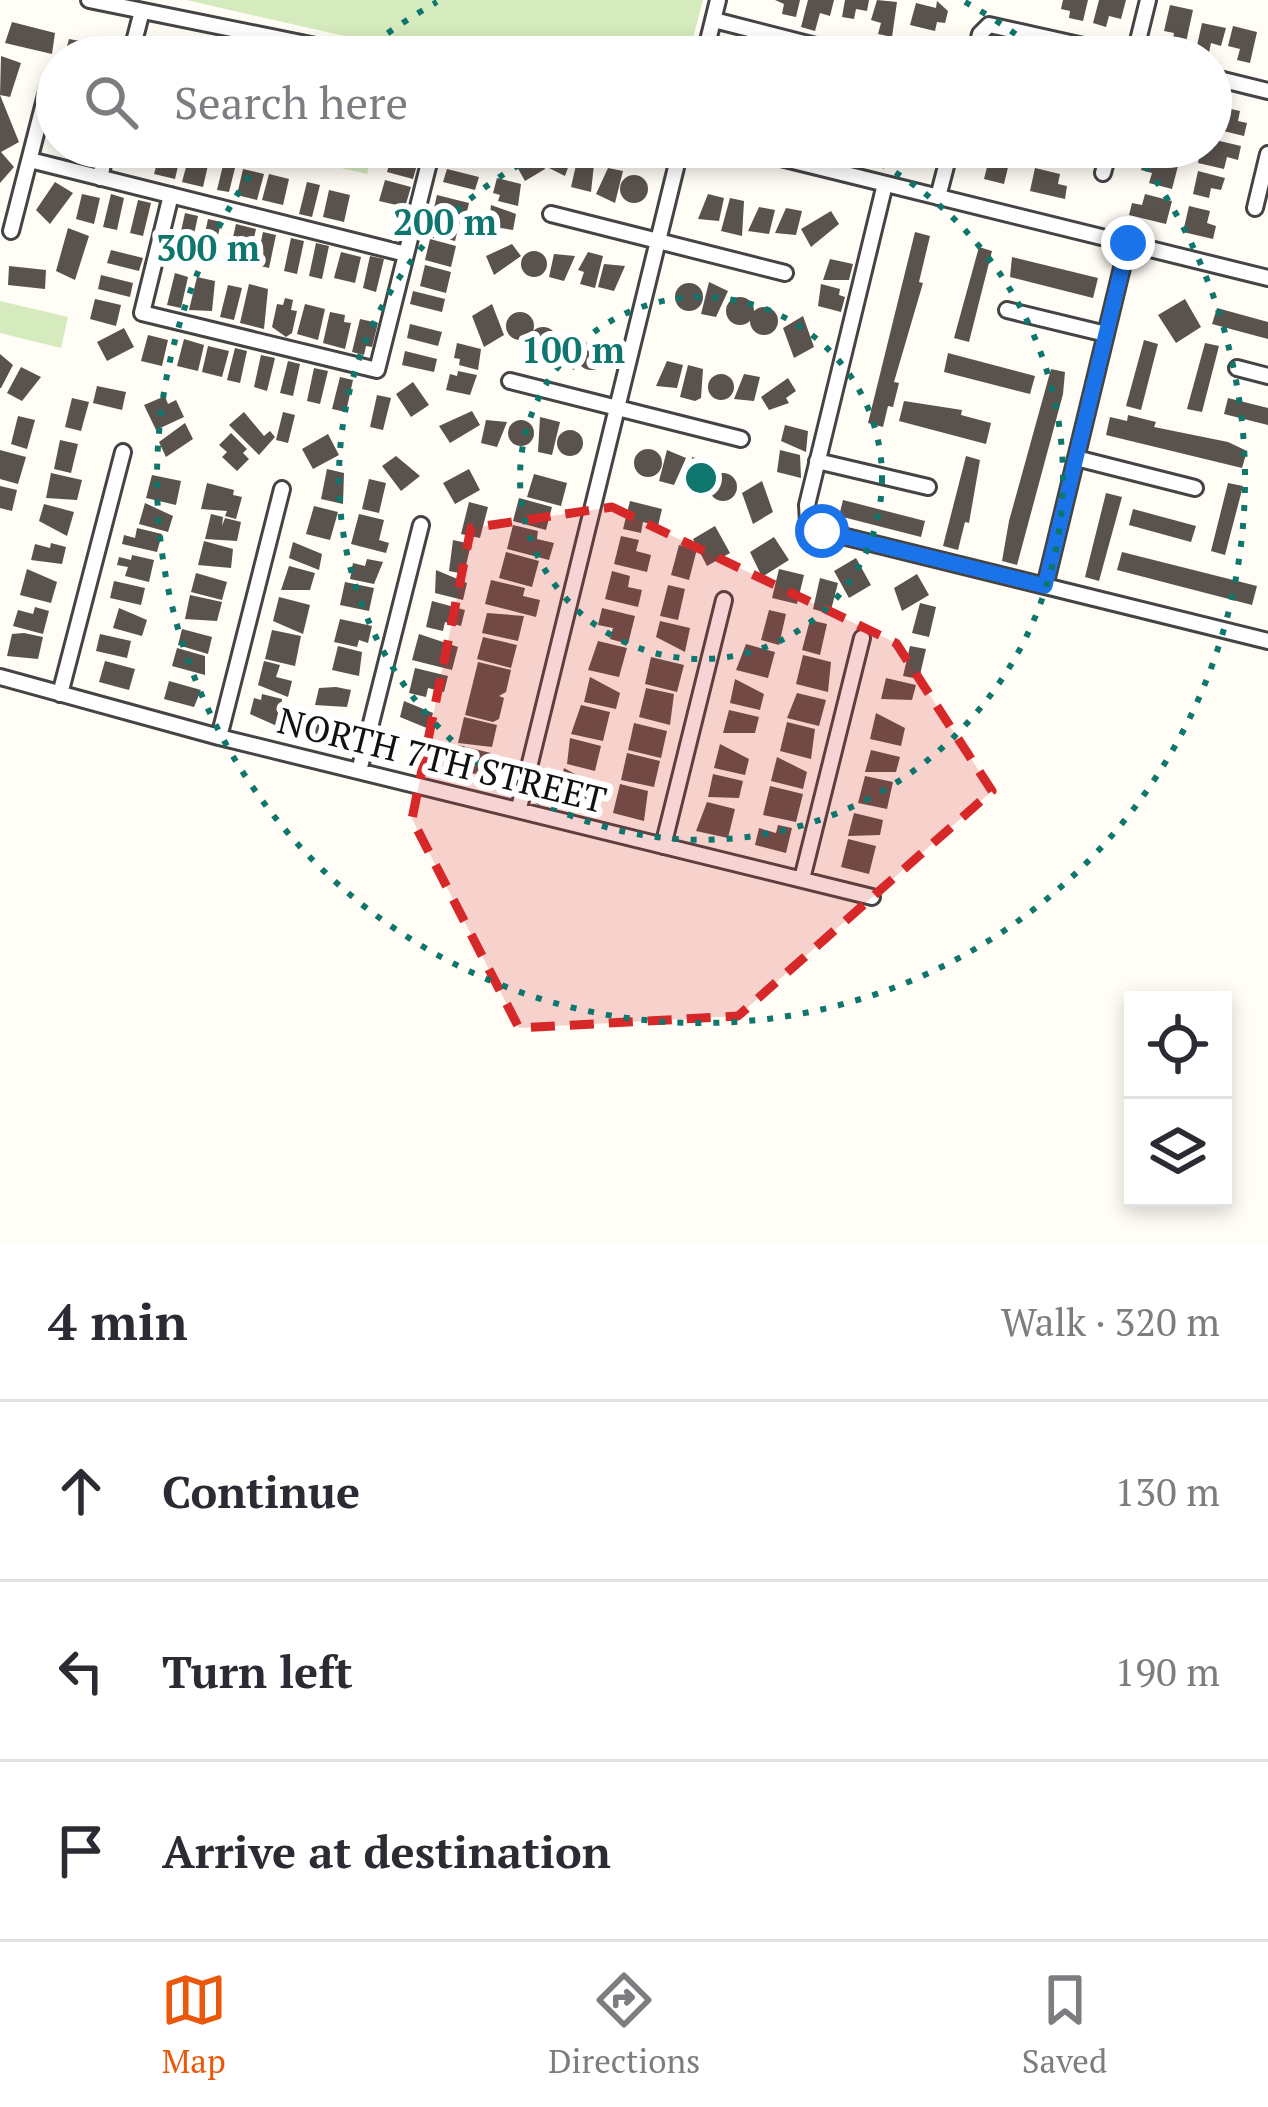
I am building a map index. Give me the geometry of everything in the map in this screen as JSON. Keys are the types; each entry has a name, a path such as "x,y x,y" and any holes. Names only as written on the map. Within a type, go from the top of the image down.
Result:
{"street":[{"path":"89,0 284,36"},
{"path":"710,36 718,0"},
{"path":"1139,36 1148,0"},
{"path":"135,36 142,11"},
{"path":"714,20 777,36"},
{"path":"979,36 989,25 1039,36"},
{"path":"1232,82 1268,91"},
{"path":"11,231 36,136"},
{"path":"1255,208 1268,154"},
{"path":"30,160 36,162"},
{"path":"61,168 406,254"},
{"path":"100,178 102,168"},
{"path":"171,195 142,314 377,370 428,168"},
{"path":"519,808 676,168"},
{"path":"821,168 1268,278"},
{"path":"938,197 946,168"},
{"path":"1103,173 1104,168"},
{"path":"885,184 817,461 808,523 822,531 1268,641"},
{"path":"551,214 785,273"},
{"path":"1045,586 1128,243"},
{"path":"1007,310 1106,334"},
{"path":"1237,368 1268,376"},
{"path":"510,380 741,439"},
{"path":"60,694 123,452"},
{"path":"1076,458 1196,488"},
{"path":"817,461 928,487"},
{"path":"219,737 282,489"},
{"path":"359,771 421,525"},
{"path":"663,846 724,600"},
{"path":"802,879 862,638"},
{"name":"NORTH 7TH STREET","path":"0,677 219,737 872,897"}],"highlighted area":[{"path":"612,507 896,643 992,791 738,1016 519,1028 412,819 471,528"}],"green space":[{"path":"186,0 703,0 694,36 345,36"},
{"path":"0,301 68,317 61,348 0,333"}],"building":[{"path":"775,0 800,0 796,17 782,14 784,4"},
{"path":"808,0 834,0 830,16 820,13 815,31 801,27"},
{"path":"845,0 869,0 867,11 856,9 854,19 842,17"},
{"path":"877,0 897,2 892,36 878,34 881,23 871,20"},
{"path":"1063,0 1088,0 1083,21 1069,18 1070,11 1061,9"},
{"path":"1099,0 1126,0 1121,19 1109,16 1106,27 1093,23"},
{"path":"937,1 948,11 945,23 937,22 935,31 910,25 916,3 936,8"},
{"path":"1170,5 1193,10 1187,36 1164,31"},
{"path":"12,22 55,33 36,36 36,50 5,43"},
{"path":"1202,23 1226,28 1224,36 1199,36"},
{"path":"1233,26 1257,32 1250,63 1237,60 1240,49 1232,47"},
{"path":"1,56 21,63 10,97 0,95"},
{"path":"0,95 19,142 1,152 14,167 0,183"},
{"path":"1232,109 1240,111 1238,121 1247,123 1244,136 1232,133"},
{"path":"1232,144 1241,146 1238,160 1232,158"},
{"path":"156,168 178,168 175,179 154,174"},
{"path":"186,168 207,168 203,187 182,182"},
{"path":"222,168 235,168 229,192 217,190"},
{"path":"388,168 416,168 413,179 387,172"},
{"path":"518,168 545,168 545,169 525,181"},
{"path":"575,168 594,168 591,192 571,187"},
{"path":"608,168 623,171 615,203 596,194"},
{"path":"987,168 1008,168 1004,184 984,179"},
{"path":"1035,168 1060,174 1058,184 1067,186 1065,199 1030,191"},
{"path":"1177,168 1172,189 1149,183 1152,173 1141,170"},
{"path":"243,169 264,174 257,200 237,195"},
{"path":"447,169 479,177 475,190 443,182"},
{"path":"1198,171 1225,178 1221,190 1211,188 1209,198 1193,194"},
{"path":"269,174 289,179 283,205 262,200"},
{"path":"634,175 644,179 648,189 644,199 634,203 624,199 620,189 624,179"},
{"path":"497,178 521,184 518,206 498,201 500,195 493,193"},
{"path":"385,180 411,187 405,207 379,201"},
{"path":"55,182 73,193 50,224 36,210"},
{"path":"307,182 320,185 312,217 299,214"},
{"path":"329,190 350,195 344,222 323,217"},
{"path":"82,194 100,198 94,224 76,219"},
{"path":"111,194 124,198 117,230 103,227"},
{"path":"708,194 724,198 719,221 698,219"},
{"path":"1145,194 1172,201 1166,224 1129,215 1132,203 1142,205"},
{"path":"437,195 469,203 466,216 434,208"},
{"path":"730,198 744,201 742,236 721,231"},
{"path":"138,200 151,203 143,236 130,233"},
{"path":"491,205 516,214 513,230 489,226"},
{"path":"1189,206 1210,211 1207,223 1216,226 1213,239 1183,232"},
{"path":"759,207 775,210 769,234 748,231"},
{"path":"786,208 802,211 796,235 775,233"},
{"path":"831,211 839,224 811,247 801,229"},
{"path":"185,213 198,216 191,248 178,245"},
{"path":"434,214 460,221 455,241 429,234"},
{"path":"208,219 221,222 214,255 201,252"},
{"path":"236,224 256,229 250,255 230,250"},
{"path":"68,228 89,236 75,280 56,271"},
{"path":"263,232 276,235 269,268 256,265"},
{"path":"915,232 930,236 919,282 923,283 894,382 899,383 893,407 888,406 883,427 868,423"},
{"path":"291,238 304,241 297,274 284,271"},
{"path":"430,239 456,246 451,267 425,260"},
{"path":"316,243 329,246 322,279 309,276"},
{"path":"512,244 521,256 494,275 486,256"},
{"path":"979,247 992,251 969,342 954,338"},
{"path":"111,250 143,258 139,271 107,263"},
{"path":"534,251 547,264 534,277 521,264"},
{"path":"341,252 361,257 355,283 334,278"},
{"path":"588,252 603,256 595,288 580,284 584,272 578,270"},
{"path":"554,254 575,256 564,281 549,277"},
{"path":"370,256 384,259 376,292 363,288"},
{"path":"1012,257 1098,278 1093,298 1010,277"},
{"path":"830,259 853,264 849,280 823,280"},
{"path":"604,264 625,266 614,291 598,287"},
{"path":"425,265 451,272 446,293 420,286"},
{"path":"9,266 46,270 45,289 8,285"},
{"path":"175,273 188,277 181,308 167,305"},
{"path":"101,275 133,283 130,297 98,289"},
{"path":"197,277 215,281 212,311 189,310"},
{"path":"709,282 728,291 716,317 701,314"},
{"path":"689,283 699,287 703,297 699,307 689,311 679,307 675,297 679,287"},
{"path":"249,284 268,289 264,329 240,323"},
{"path":"821,284 840,289 839,295 845,297 841,312 818,306"},
{"path":"228,285 242,288 234,320 220,317"},
{"path":"413,291 445,299 442,312 410,304"},
{"path":"740,297 750,301 754,311 750,321 740,325 730,321 726,311 730,301"},
{"path":"285,298 293,300 291,310 297,311 292,333 286,337 272,327 277,304 283,305"},
{"path":"95,299 121,305 116,326 90,319"},
{"path":"1185,299 1201,327 1176,343 1158,315"},
{"path":"305,304 325,309 318,340 297,334"},
{"path":"492,304 504,335 484,347 472,316"},
{"path":"764,307 774,311 778,321 774,331 764,335 754,331 750,321 754,311"},
{"path":"1217,308 1268,322 1268,339 1212,324"},
{"path":"330,312 345,315 344,322 351,323 345,349 323,343"},
{"path":"520,312 530,316 534,326 530,336 520,340 510,336 506,326 510,316"},
{"path":"803,316 814,347 794,358 783,328"},
{"path":"360,319 378,323 372,347 366,346 364,355 352,352"},
{"path":"410,324 442,332 438,346 407,338"},
{"path":"543,327 553,331 557,341 553,351 543,355 533,351 529,341 533,331"},
{"path":"124,328 134,347 107,361 97,342"},
{"path":"566,334 581,338 574,370 555,361"},
{"path":"148,335 168,340 162,366 141,361"},
{"path":"184,339 204,345 198,371 177,366"},
{"path":"1144,340 1158,344 1141,410 1126,406"},
{"path":"591,342 601,346 605,356 601,366 591,370 581,366 577,356 581,346"},
{"path":"457,343 481,349 478,370 459,365 460,359 454,358"},
{"path":"1205,343 1219,346 1202,412 1187,409"},
{"path":"208,346 229,351 222,377 202,372"},
{"path":"235,348 247,351 240,383 227,380"},
{"path":"405,351 437,359 434,372 402,365"},
{"path":"948,353 1035,376 1030,394 944,372"},
{"path":"0,354 13,365 1,388 0,388"},
{"path":"261,355 275,358 267,391 254,387"},
{"path":"288,361 300,364 293,396 280,393"},
{"path":"667,361 683,365 677,388 656,386"},
{"path":"688,365 703,369 701,398 695,401 680,397"},
{"path":"21,367 41,377 22,401 7,393"},
{"path":"314,368 328,371 320,404 307,401"},
{"path":"1051,369 1065,372 1063,394 1017,565 1002,561"},
{"path":"458,371 477,375 470,395 446,390 450,374 457,376"},
{"path":"721,374 734,387 721,400 708,387"},
{"path":"744,374 760,377 754,401 734,399"},
{"path":"340,377 353,380 346,412 332,409"},
{"path":"788,378 796,391 786,398 789,403 769,410 761,397"},
{"path":"413,382 429,405 411,417 396,394"},
{"path":"97,386 126,392 122,410 93,403"},
{"path":"377,395 391,398 383,430 370,427"},
{"path":"165,396 168,404 176,400 184,417 156,430 144,405"},
{"path":"72,398 89,402 81,431 65,427"},
{"path":"1228,398 1268,408 1268,425 1224,414"},
{"path":"904,401 962,410 961,415 991,423 986,444 899,421"},
{"path":"472,411 480,425 450,443 439,426"},
{"path":"244,412 264,436 270,431 275,437 259,455 229,425"},
{"path":"283,412 295,415 288,443 276,440"},
{"path":"1128,415 1156,422 1154,427 1228,442 1247,451 1242,468 1106,435 1110,417 1127,421"},
{"path":"18,416 35,420 27,449 11,444"},
{"path":"540,417 560,422 552,455 538,452"},
{"path":"486,420 507,422 497,447 481,443"},
{"path":"521,420 534,433 521,446 508,433"},
{"path":"185,423 193,439 166,457 159,442"},
{"path":"785,425 808,431 806,452 781,441"},
{"path":"570,430 583,443 570,456 557,443"},
{"path":"231,433 247,449 243,453 249,459 237,471 222,457 227,452 219,445"},
{"path":"328,434 339,455 313,469 302,449"},
{"path":"60,440 78,444 71,473 54,469"},
{"path":"648,449 658,453 662,463 658,473 648,477 638,473 634,463 638,453"},
{"path":"0,450 26,457 18,484 0,479"},
{"path":"667,450 686,458 674,485 659,481"},
{"path":"780,450 800,455 801,478 777,472"},
{"path":"396,456 420,476 401,491 382,466"},
{"path":"966,456 980,460 969,523 965,522 958,550 943,546"},
{"path":"692,457 712,462 704,497 689,494"},
{"path":"327,469 344,473 343,504 321,499"},
{"path":"469,469 480,490 455,504 443,483"},
{"path":"51,473 82,480 77,500 46,498"},
{"path":"723,473 733,477 737,487 733,497 723,501 713,497 709,487 713,477"},
{"path":"534,474 567,483 561,506 527,497"},
{"path":"152,475 181,481 176,505 146,498"},
{"path":"369,479 386,483 379,513 362,509"},
{"path":"762,481 773,512 753,524 742,493"},
{"path":"207,483 242,497 236,519 225,516 227,511 201,509"},
{"path":"1228,483 1243,486 1225,555 1211,551"},
{"path":"0,486 17,490 12,511 0,508"},
{"path":"1106,493 1122,497 1099,581 1085,577"},
{"path":"519,498 552,507 546,530 513,521"},
{"path":"843,500 925,521 921,537 839,516"},
{"path":"630,501 662,509 658,526 643,522 641,533 623,529"},
{"path":"469,502 488,507 480,538 461,534"},
{"path":"145,503 173,516 168,532 139,524"},
{"path":"44,504 74,512 67,536 39,521"},
{"path":"314,506 338,512 330,540 306,534"},
{"path":"1133,509 1196,526 1191,542 1129,525"},
{"path":"211,514 223,517 222,526 225,518 241,522 237,541 205,539"},
{"path":"359,514 384,520 379,540 389,543 386,553 351,544"},
{"path":"513,525 538,531 537,539 554,543 549,560 507,549"},
{"path":"715,526 730,553 707,566 693,539"},
{"path":"137,528 162,534 157,552 122,544 124,535 135,538"},
{"path":"621,536 639,540 636,551 651,555 647,572 614,564"},
{"path":"774,537 789,560 762,577 750,552"},
{"path":"453,540 471,544 464,574 449,571"},
{"path":"204,541 233,549 231,568 198,565"},
{"path":"293,542 322,554 319,570 289,558"},
{"path":"51,543 66,547 62,564 31,560 35,544 50,548"},
{"path":"679,545 697,549 689,580 671,575"},
{"path":"506,552 539,561 532,587 499,578"},
{"path":"1122,552 1257,586 1252,605 1117,570"},
{"path":"132,555 154,560 149,582 125,576 128,567 117,565 119,557 131,560"},
{"path":"856,558 871,585 849,598 834,571"},
{"path":"367,559 383,562 374,584 350,579 353,563 365,566"},
{"path":"289,566 315,573 310,590 281,590"},
{"path":"27,569 57,582 51,603 20,595"},
{"path":"779,569 804,575 797,604 772,598"},
{"path":"436,570 467,583 463,600 435,593"},
{"path":"612,571 630,576 628,587 642,590 638,607 605,599"},
{"path":"196,573 227,582 222,600 191,592"},
{"path":"917,574 929,595 902,611 894,588"},
{"path":"820,578 838,583 830,614 813,609"},
{"path":"491,580 525,588 523,596 540,600 536,617 485,604"},
{"path":"114,581 145,588 141,605 110,598"},
{"path":"345,582 374,588 369,611 340,605"},
{"path":"668,585 685,589 678,620 660,616"},
{"path":"190,595 222,602 217,621 185,619"},
{"path":"279,597 310,605 303,634 273,621"},
{"path":"432,601 465,610 461,626 445,622 443,631 426,627"},
{"path":"920,603 936,607 929,637 912,633"},
{"path":"35,607 49,611 43,634 13,626 18,610 33,614"},
{"path":"119,608 147,620 142,636 113,628"},
{"path":"602,608 635,616 628,644 610,639 613,628 598,625"},
{"path":"769,610 786,614 779,645 761,640"},
{"path":"487,613 524,616 518,641 482,633"},
{"path":"340,619 372,626 368,643 359,640 357,647 334,642"},
{"path":"810,620 827,624 820,655 802,650"},
{"path":"660,621 690,628 685,652 656,637"},
{"path":"182,629 212,637 208,654 178,645"},
{"path":"272,630 301,636 295,666 265,659"},
{"path":"12,634 43,637 38,659 7,656"},
{"path":"100,634 131,641 127,658 96,651"},
{"path":"419,634 458,647 452,670 412,660"},
{"path":"483,637 517,645 511,668 477,659"},
{"path":"598,641 627,648 619,677 588,670"},
{"path":"746,644 775,652 768,678 736,670"},
{"path":"338,646 362,652 359,676 332,670"},
{"path":"910,646 926,649 919,679 903,676"},
{"path":"177,648 205,656 205,675 172,666"},
{"path":"803,655 831,662 828,692 796,684"},
{"path":"651,657 684,665 677,692 645,684"},
{"path":"105,661 135,669 129,690 99,682"},
{"path":"264,661 280,665 276,677 292,681 288,697 258,685"},
{"path":"478,662 511,670 506,692 499,696 504,698 499,719 493,722 465,715"},
{"path":"415,668 448,676 444,692 428,688 426,697 409,693"},
{"path":"590,677 620,693 616,709 584,702"},
{"path":"886,678 916,685 912,700 881,699"},
{"path":"735,679 764,694 760,710 730,703"},
{"path":"169,681 201,690 194,707 164,699"},
{"path":"319,688 351,690 347,707 315,705"},
{"path":"646,688 674,694 670,725 639,717"},
{"path":"797,693 826,700 819,726 787,718"},
{"path":"262,694 282,699 279,727 250,714 254,698 261,700"},
{"path":"404,701 433,713 429,729 400,717"},
{"path":"581,705 610,712 603,741 571,734"},
{"path":"729,710 759,717 755,733 723,733"},
{"path":"876,713 905,728 901,746 870,739"},
{"path":"310,716 342,724 335,740 305,733"},
{"path":"464,717 497,725 492,747 458,743"},
{"path":"787,722 815,729 811,759 780,751"},
{"path":"634,723 667,731 661,758 628,750"},
{"path":"570,738 601,746 595,771 567,764"},
{"path":"720,744 749,759 745,775 714,768"},
{"path":"458,745 491,753 486,775 452,771"},
{"path":"871,750 900,757 896,772 865,772"},
{"path":"627,753 660,761 654,787 621,780"},
{"path":"777,757 807,772 803,789 771,781"},
{"path":"564,768 593,784 589,800 558,793"},
{"path":"713,774 743,781 739,798 708,797"},
{"path":"865,776 893,782 887,809 858,803"},
{"path":"620,784 648,791 644,821 613,813"},
{"path":"770,786 803,794 796,822 763,815"},
{"path":"707,802 735,809 728,838 696,831"},
{"path":"854,813 883,820 880,835 848,836"},
{"path":"778,825 792,828 786,853 755,845 759,828 776,833"},
{"path":"848,839 876,846 869,874 841,867"}],"route":[{"path":"822,531 1045,586 1128,243"}]}
